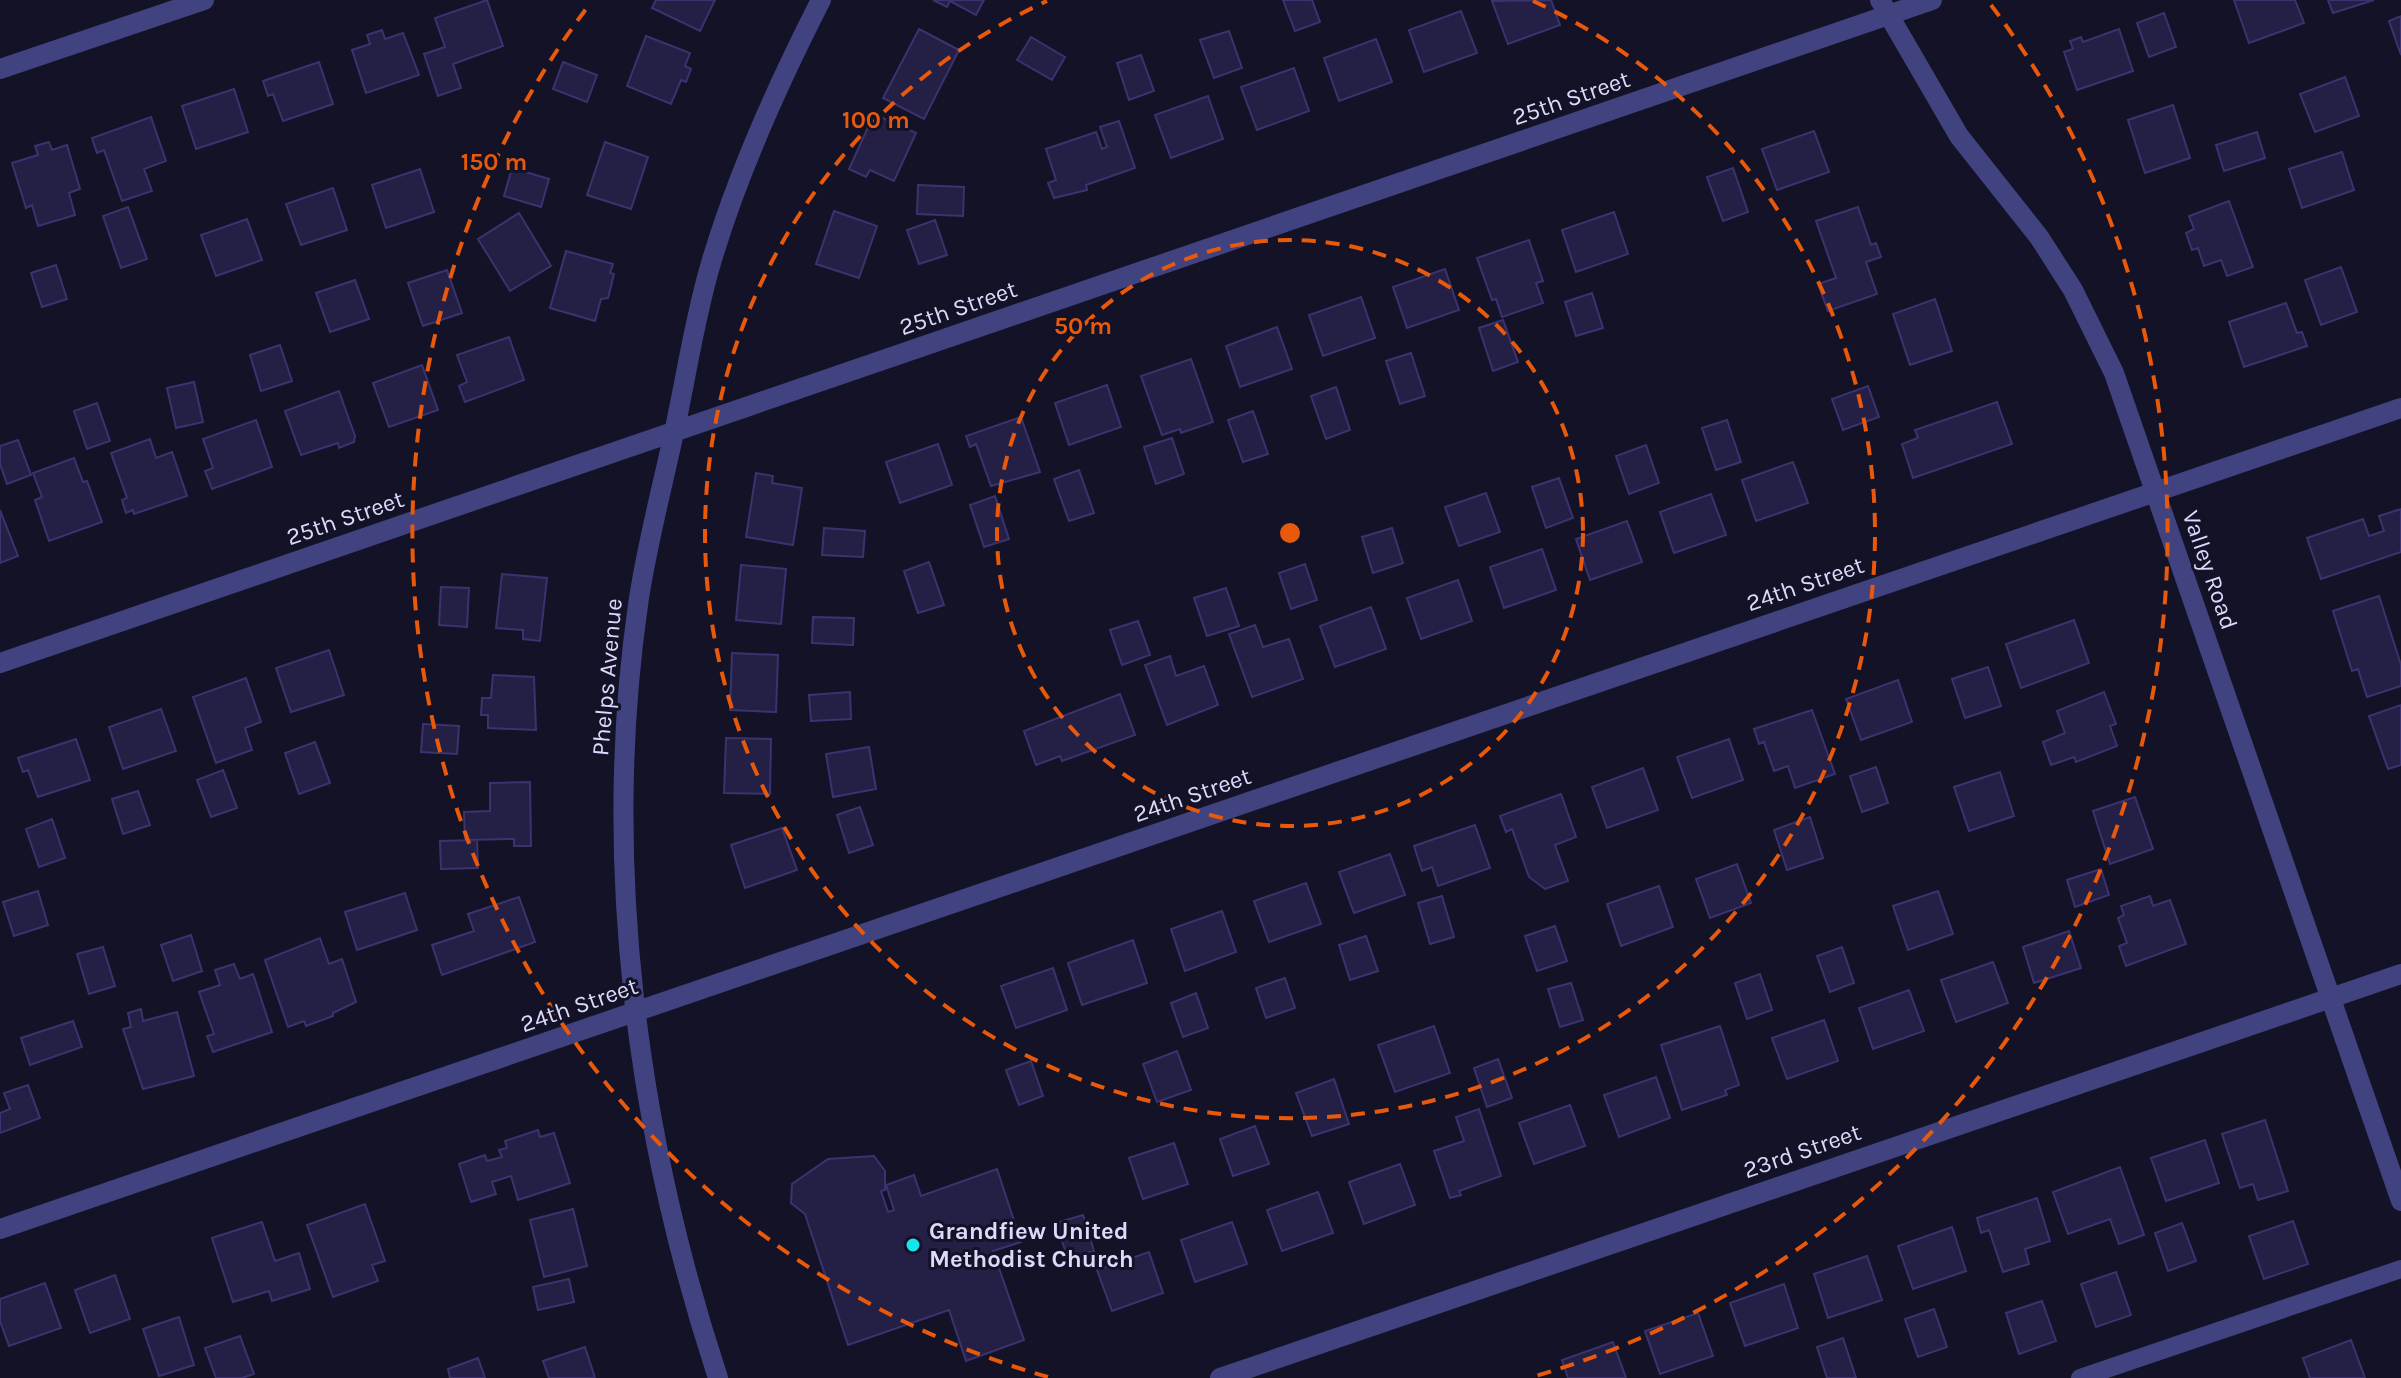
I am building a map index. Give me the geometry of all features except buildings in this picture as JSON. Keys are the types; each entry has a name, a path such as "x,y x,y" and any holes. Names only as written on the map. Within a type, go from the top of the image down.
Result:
{"street":[{"path":"0,69 204,0"},
{"name":"Phelps Avenue","path":"718,1378 683,1262 656,1143 635,1013 625,834 628,705 643,574 711,263 750,153 821,0"},
{"name":"25th Street","path":"0,663 674,433 1883,7 1932,0"},
{"name":"Valley Road","path":"1883,7 1959,136 2039,237 2073,290 2114,373 2401,1201"},
{"name":"24th Street","path":"0,1229 2401,408"},
{"name":"23rd Street","path":"1220,1378 2401,974"}],"lane":[{"path":"2080,1378 2401,1269"}],"place":[{"name":"Grandfiew United Methodist Church","path":"913,1245"}]}
